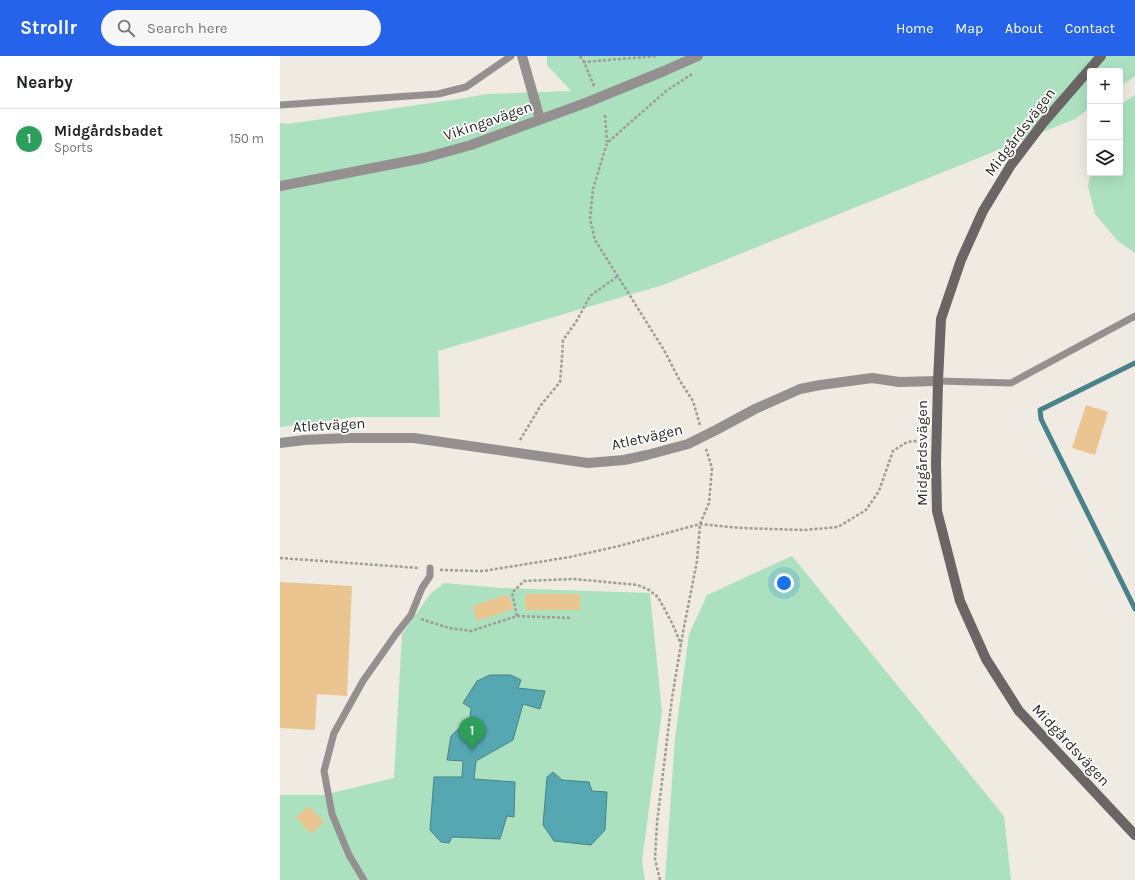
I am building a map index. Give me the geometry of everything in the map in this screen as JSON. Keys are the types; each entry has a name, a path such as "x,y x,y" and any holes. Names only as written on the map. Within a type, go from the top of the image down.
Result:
{"street":[{"path":"522,56 540,120"},
{"name":"Vikingavägen","path":"280,186 424,158 471,145 588,102 698,56"},
{"name":"Midgårdsvägen","path":"1101,56 1043,123 1011,165 983,211 961,260 941,319 936,438 937,511 960,601 986,659 1019,711 1135,835"},
{"name":"Atletvägen","path":"280,443 304,440 348,438 414,438 588,463 624,460 688,444 800,389 820,384 872,378 899,382 938,381"}],"lane":[{"path":"280,105 438,94 466,87 511,56"},
{"path":"938,381 1011,383 1135,316"},
{"path":"364,880 349,855 332,814 324,771 334,733 363,681 411,615 422,588 430,576 430,568"}],"path":[{"path":"580,56 595,88"},
{"path":"584,62 656,56"},
{"path":"605,115 607,143"},
{"path":"516,452 519,443 541,405 560,382 563,340 576,322 590,296 618,276"},
{"path":"280,558 430,568 439,570 483,571 570,558 700,524 741,528 804,530 838,526 866,510 879,491 893,451 907,442 936,438"},
{"path":"517,616 512,593 524,581 574,580 638,585 649,590 658,597 681,644"},
{"path":"509,598 513,597"},
{"path":"411,615 449,628 471,631 517,616 571,618"}],"green space":[{"path":"547,56 1135,56 1135,76 1123,85 1123,68 1087,68 1087,110 1075,119 663,285 438,351 440,417 355,417 280,427 280,123 288,124 486,94 571,91 547,65"},
{"path":"1135,95 1135,253 1118,241 1095,214 1088,186 1090,176 1123,176 1123,103"},
{"path":"792,556 1004,816 1011,880 665,880 675,738 689,634 707,595"},
{"path":"444,583 502,588 650,593 662,712 642,861 645,880 280,880 280,795 323,795 394,778 402,634 430,594"}],"water":[{"path":"490,675 511,675 521,680 518,688 545,691 540,709 523,704 513,740 476,761 474,779 515,782 514,817 507,816 500,839 452,837 449,843 441,842 430,830 434,777 462,777 463,761 447,760 451,736 470,718 471,708 463,703 477,681"},
{"path":"553,772 562,780 589,782 592,791 607,792 605,830 591,845 554,841 543,825 547,777"}],"building":[{"path":"1086,405 1108,412 1095,455 1072,448"},
{"path":"280,582 352,586 347,696 317,694 315,730 280,728"},
{"path":"508,594 513,609 477,621 473,606"},
{"path":"525,594 580,594 580,610 525,610"},
{"path":"309,806 324,822 311,834 296,817"}],"waterway":[{"path":"1135,363 1040,410 1041,419 1135,609"}],"place":[{"name":"Midgårdsbadet","path":"472,750"}]}
